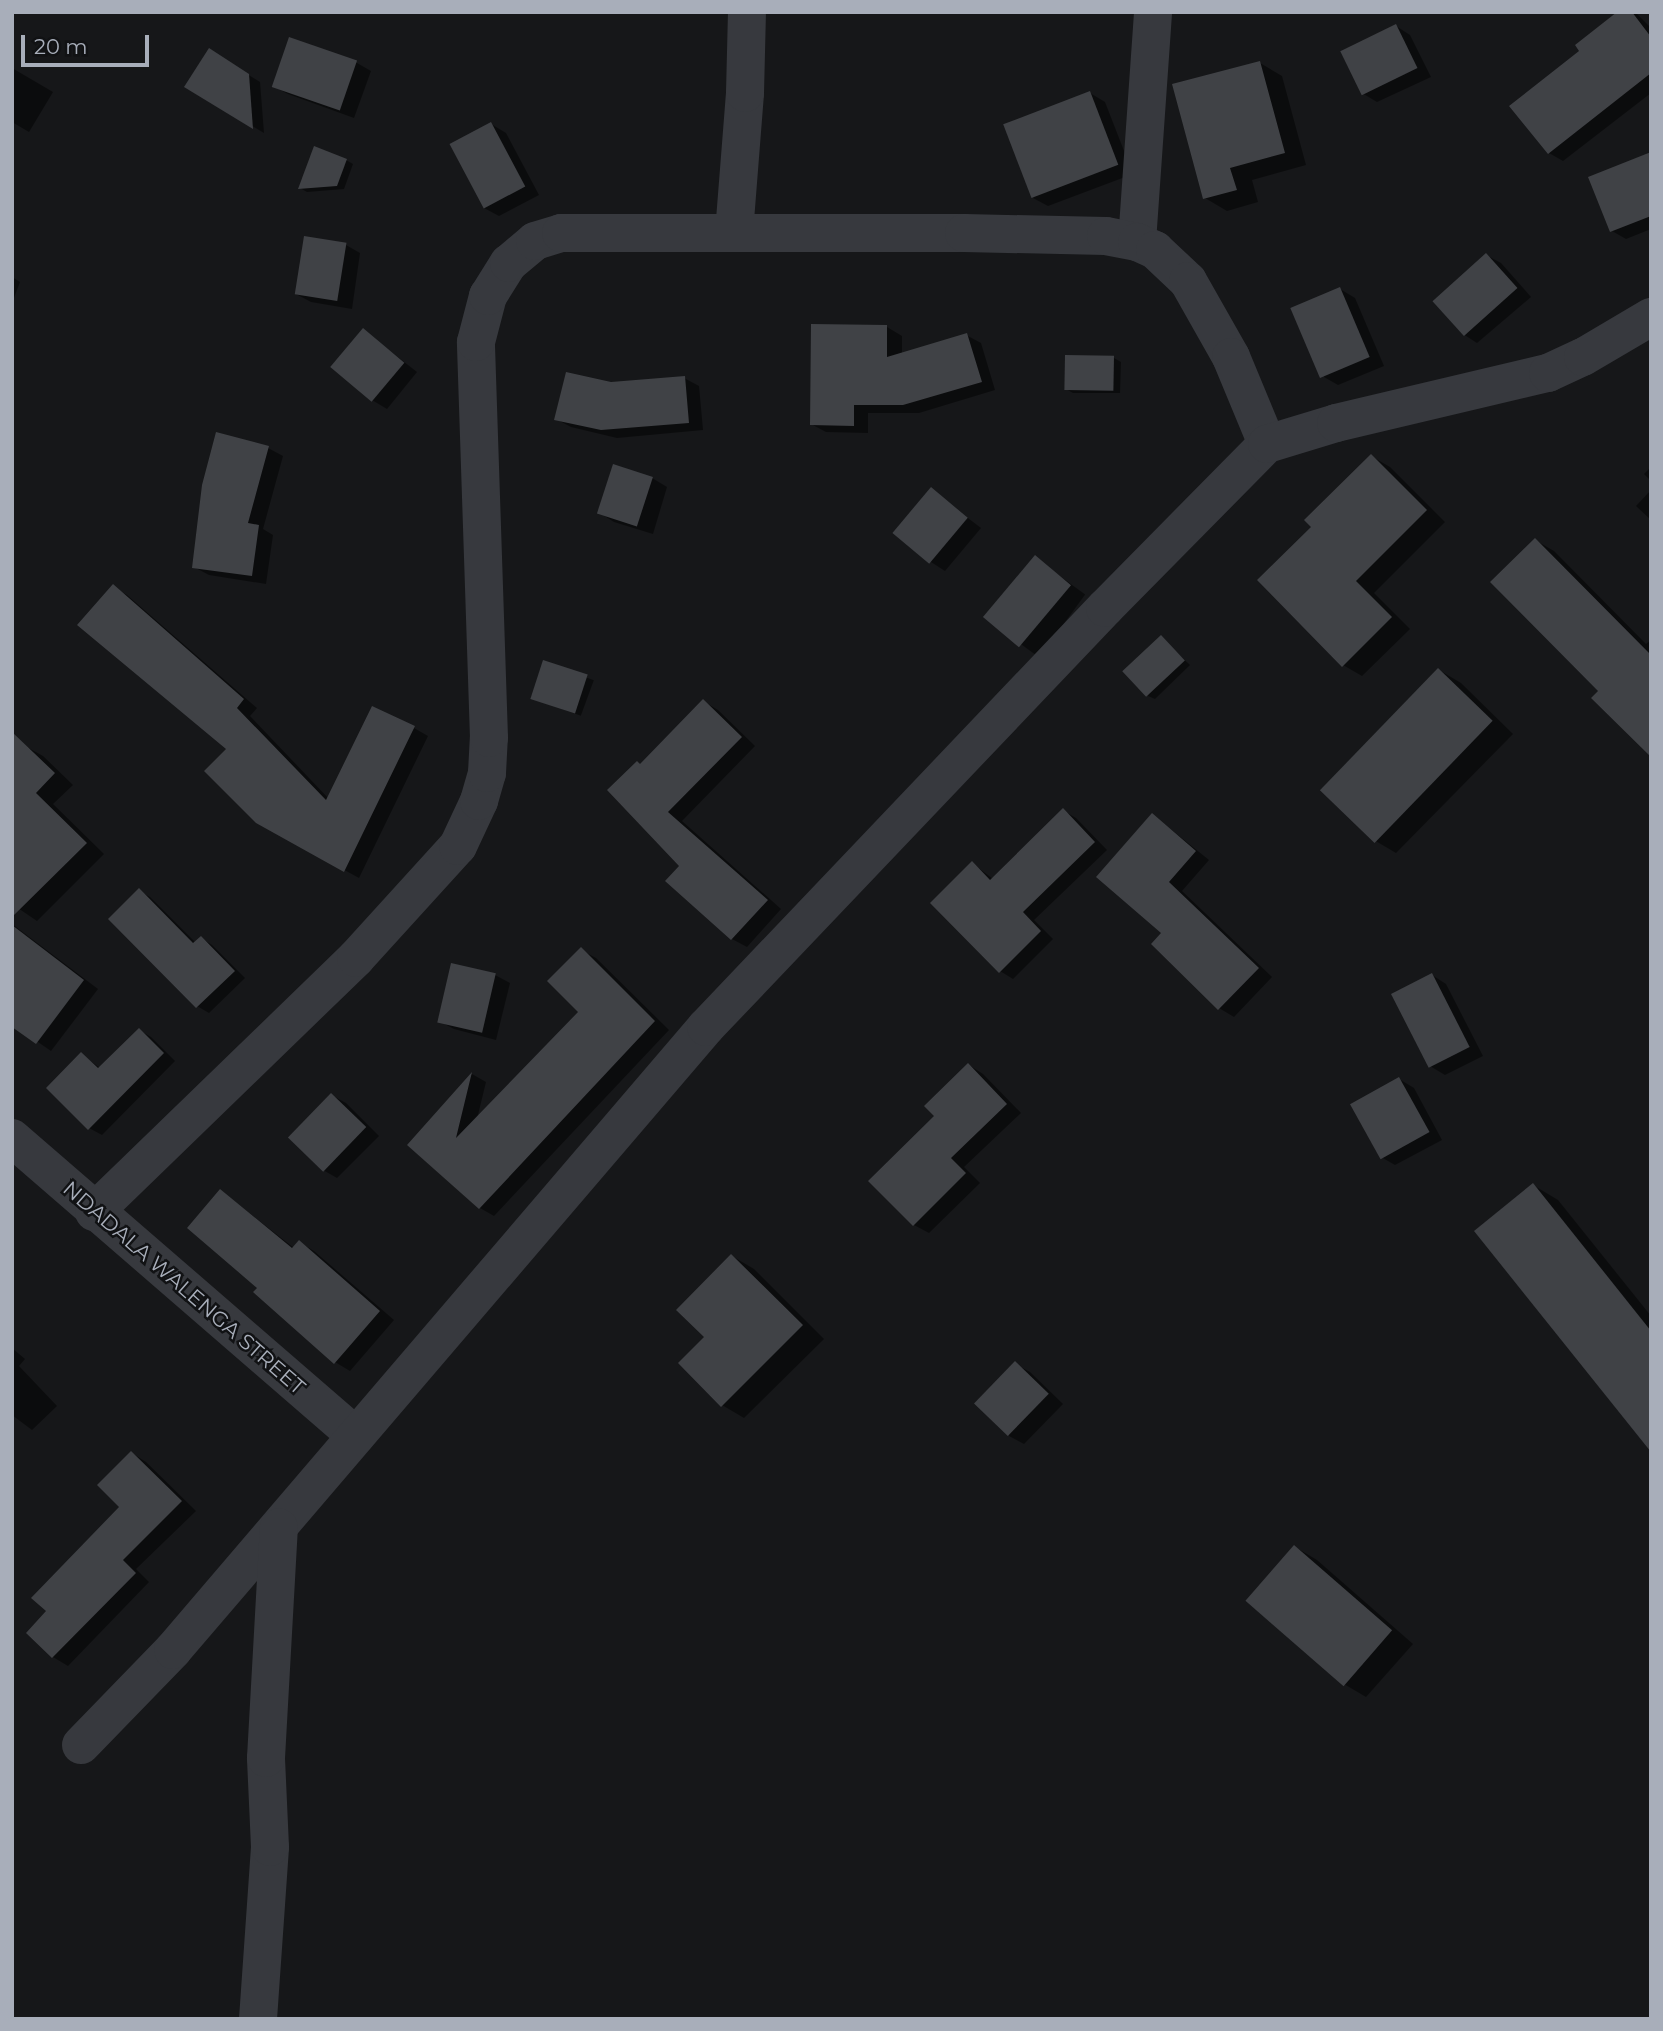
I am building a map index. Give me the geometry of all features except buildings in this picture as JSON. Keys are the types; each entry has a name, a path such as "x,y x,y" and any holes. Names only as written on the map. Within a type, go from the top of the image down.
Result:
{"street":[{"path":"734,233 745,93 747,12"},
{"path":"1137,242 1153,12"},
{"path":"94,1212 355,958 458,846 479,801 487,773 489,738 476,342 488,296 509,263 535,241 561,233 977,233 1106,236 1137,242 1155,250 1188,281 1231,357 1267,444"},
{"path":"81,1745 173,1650 706,1027 1105,608 1267,444 1335,423 1548,373 1583,357 1651,317"},
{"name":"NDADALA WALENGA STREET","path":"12,1138 94,1212 356,1436"},
{"path":"258,2019 270,1847 266,1758 279,1527"}]}
